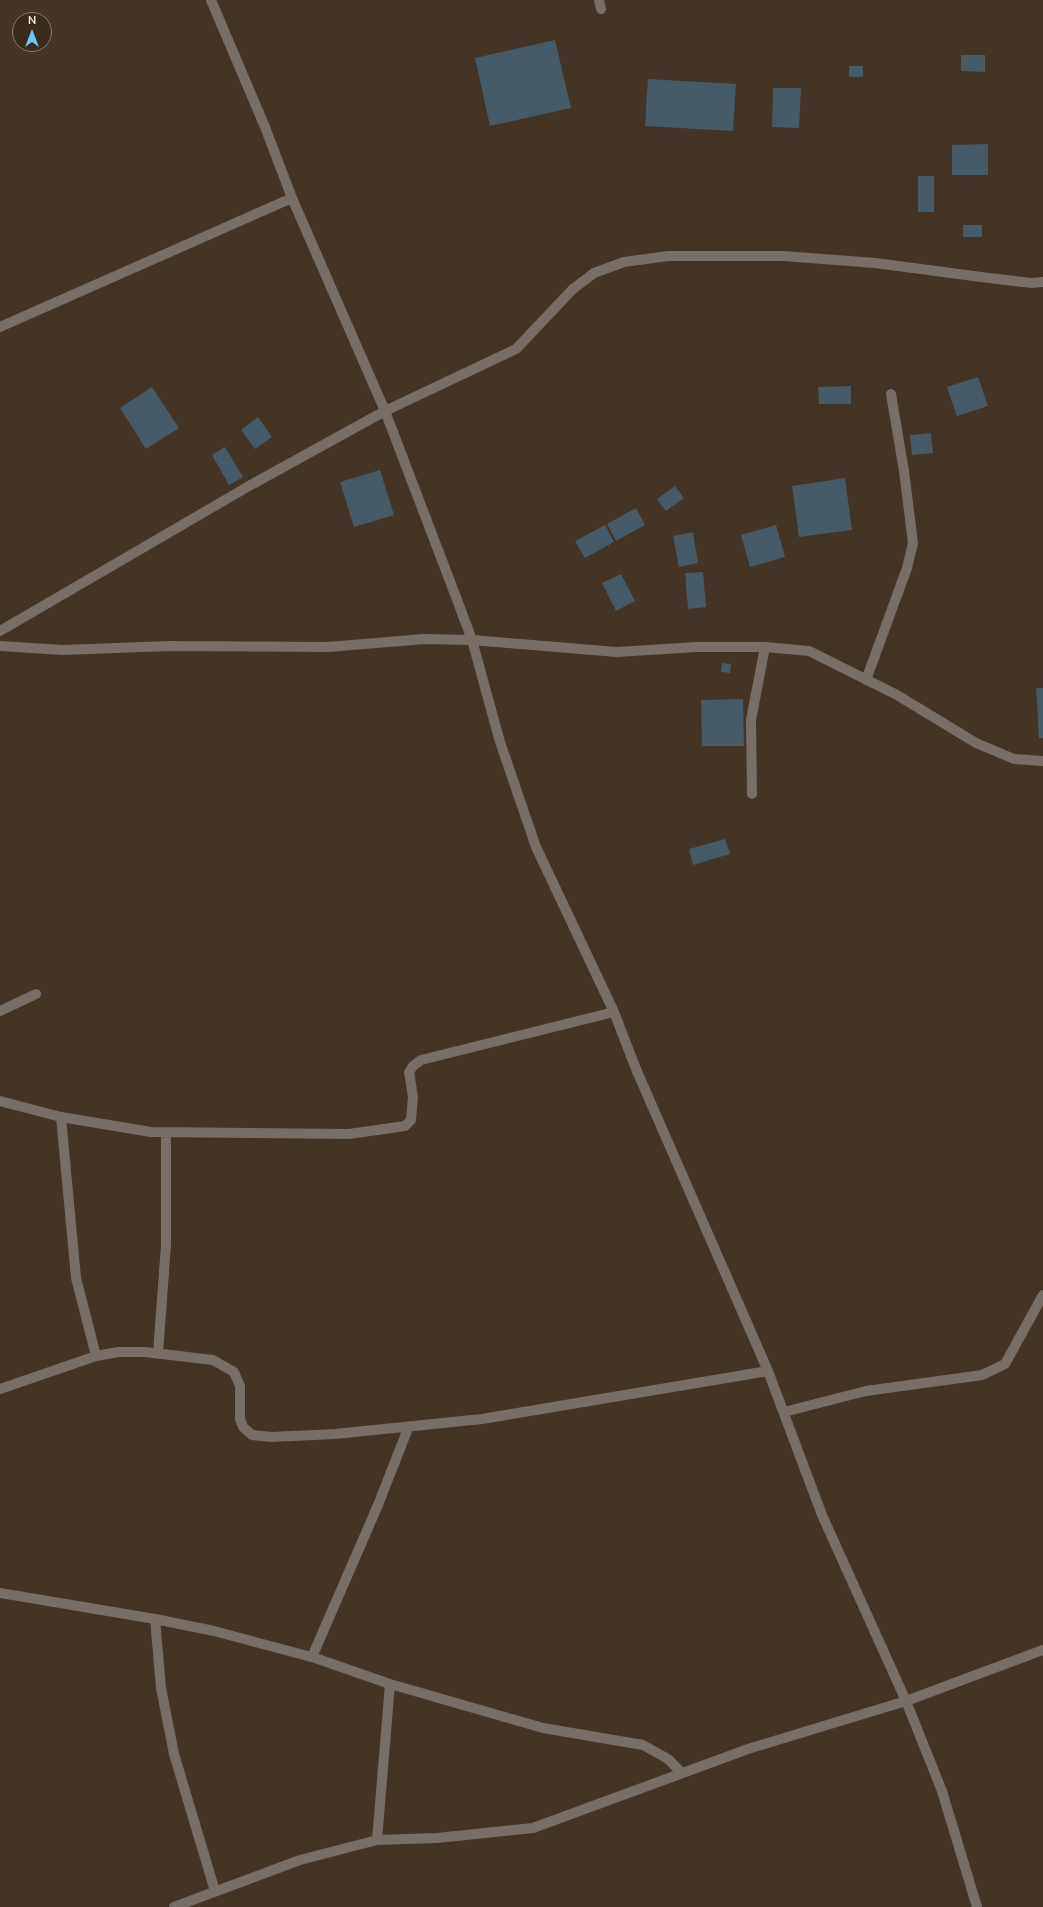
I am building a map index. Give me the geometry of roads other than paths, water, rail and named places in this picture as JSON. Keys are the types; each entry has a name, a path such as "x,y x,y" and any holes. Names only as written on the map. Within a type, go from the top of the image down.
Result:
{"street":[{"path":"211,0 265,127 292,198 384,411 472,640 500,742 536,847 614,1012 636,1069 768,1371 822,1515 906,1701 942,1792 977,1907"},
{"path":"0,327 292,198"},
{"path":"0,631 248,486 384,411 516,349 573,289 594,273 624,262 668,256 784,256 875,263 996,279 1032,283 1043,282"},
{"path":"866,680 907,568 913,543 891,394"},
{"path":"0,646 63,650 169,646 328,647 424,639 472,640 618,652 698,647 765,647 809,651 897,695 976,743 1014,759 1043,761"},
{"path":"752,794 751,720 765,647"},
{"path":"0,1011 36,994"},
{"path":"0,1101 61,1117 151,1132 166,1133 349,1134 405,1126 411,1120 413,1097 409,1072 412,1066 421,1060 614,1012"},
{"path":"61,1117 76,1278 96,1356"},
{"path":"158,1353 166,1244 166,1133"},
{"path":"784,1412 866,1391 982,1375 992,1371 1005,1364 1043,1295"},
{"path":"0,1390 96,1356 118,1352 158,1353 213,1360 234,1372 240,1386 240,1419 243,1427 252,1435 271,1437 335,1434 482,1419 768,1371"},
{"path":"312,1657 378,1505 409,1426"},
{"path":"0,1594 155,1619 214,1631 312,1657 390,1684 543,1728 643,1745 668,1759 682,1773"},
{"path":"155,1619 161,1688 174,1754 215,1891"},
{"path":"174,1907 300,1860 377,1840 437,1838 533,1828 748,1749 906,1701 1043,1650"},
{"path":"377,1840 390,1684"}]}
